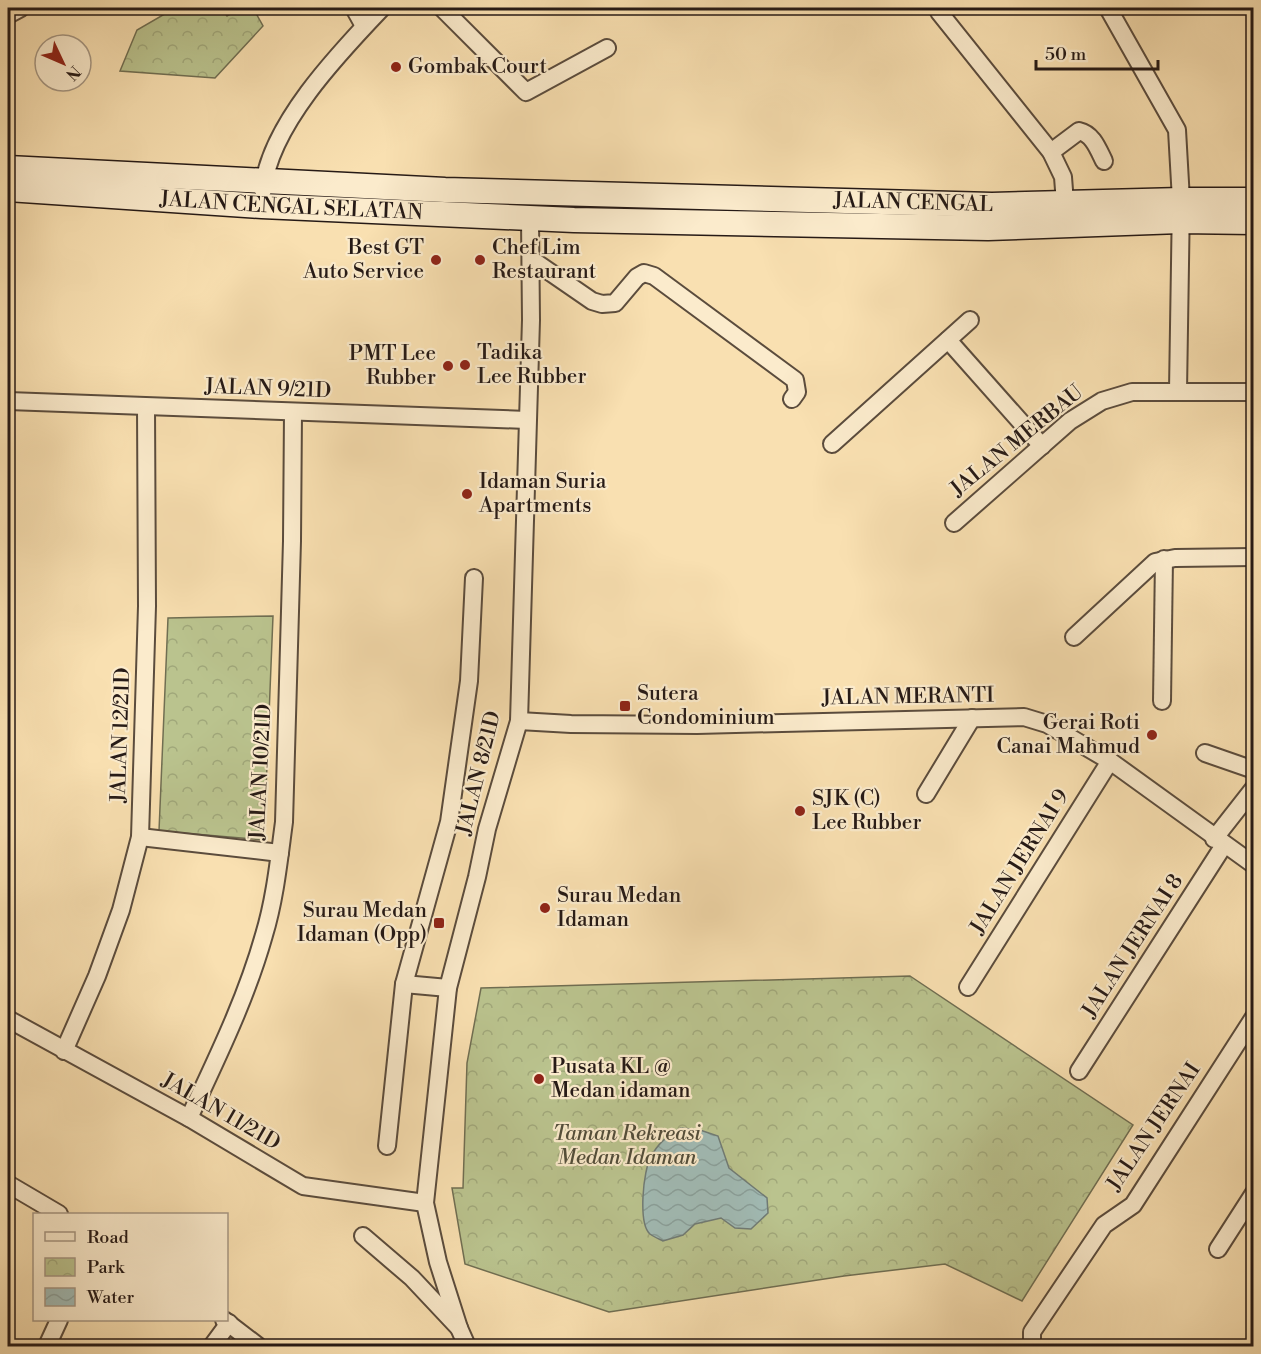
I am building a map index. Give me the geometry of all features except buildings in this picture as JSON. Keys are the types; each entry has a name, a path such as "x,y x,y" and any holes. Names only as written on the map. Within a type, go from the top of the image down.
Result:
{"street":[{"path":"8,15 21,8"},
{"path":"354,8 364,26"},
{"path":"262,206 264,182 280,135 312,88 382,8"},
{"path":"442,8 526,92 607,48"},
{"path":"1107,8 1177,130 1180,210 1178,391"},
{"path":"939,12 1051,152 1064,177 1065,203"},
{"path":"1051,152 1079,131 1097,146 1104,161"},
{"name":"JALAN CENGAL SELATAN","path":"8,168 264,182 572,194"},
{"name":"JALAN CENGAL SELATAN","path":"8,189 262,206 574,220"},
{"name":"JALAN CENGAL","path":"572,194 992,205 1065,203 1180,210 1254,222"},
{"name":"JALAN CENGAL","path":"574,220 988,228 1180,210 1254,200"},
{"name":"JALAN 8/21D","path":"467,1347 438,1262 425,1203 448,991 487,829 519,721 531,320 530,219"},
{"path":"531,259 592,301 602,304 615,303 637,277 644,273 654,276 795,380 796,392 792,399"},
{"path":"832,444 970,320"},
{"path":"948,340 1042,446"},
{"name":"JALAN MERBAU","path":"954,523 1070,421 1102,400 1132,392 1254,392"},
{"name":"JALAN 9/21D","path":"8,401 527,420"},
{"name":"JALAN 12/21D","path":"64,1051 97,976 121,910 140,837 147,606 146,407"},
{"name":"JALAN 10/21D","path":"189,1118 233,1024 257,957 264,935 280,853 285,798 293,413"},
{"path":"1074,638 1155,562 1164,559 1254,557"},
{"path":"1162,701 1164,559"},
{"path":"387,1146 404,988 449,822 469,681 474,578"},
{"name":"JALAN MERANTI","path":"519,721 571,724 697,725 1024,717 1047,724 1110,761 1254,866"},
{"path":"926,794 972,718"},
{"path":"1205,753 1254,770"},
{"name":"JALAN JERNAI 9","path":"968,987 1110,761"},
{"name":"JALAN JERNAI 8","path":"1079,1071 1254,789"},
{"path":"140,837 280,853"},
{"path":"404,988 448,991"},
{"name":"JALAN JERNAI","path":"1032,1347 1032,1332 1104,1225 1133,1205 1254,1017"},
{"name":"JALAN 11/21D","path":"8,1019 189,1118 303,1186 425,1203"},
{"path":"8,1185 56,1213"},
{"path":"1218,1249 1254,1193"},
{"path":"363,1236 412,1278 459,1328"},
{"path":"47,1347 59,1321"},
{"path":"212,1347 226,1321 258,1347"}],"green space":[{"path":"175,8 221,8 227,16 241,8 253,8 263,26 215,78 120,71 137,30"},
{"path":"273,616 264,840 159,831 168,618"},
{"name":"Taman Rekreasi Medan Idaman","path":"910,976 1133,1125 1022,1301 945,1264 844,1276 609,1312 465,1264 452,1188 463,1188 467,1063 481,988"}],"water":[{"path":"681,1128 700,1130 718,1136 729,1168 767,1198 768,1213 751,1229 735,1228 721,1218 695,1224 683,1235 663,1241 650,1234 646,1228 643,1209 648,1164 653,1152 660,1144"}],"place":[{"name":"Gombak Court","path":"396,67"},
{"name":"Best GT Auto Service","path":"436,260"},
{"name":"Chef Lim Restaurant","path":"480,260"},
{"name":"Tadika Lee Rubber","path":"465,365"},
{"name":"PMT Lee Rubber","path":"448,366"},
{"name":"Idaman Suria Apartments","path":"467,494"},
{"name":"Sutera Condominium","path":"625,706"},
{"name":"Gerai Roti Canai Mahmud","path":"1152,735"},
{"name":"SJK (C) Lee Rubber","path":"800,811"},
{"name":"Surau Medan Idaman","path":"545,908"},
{"name":"Surau Medan Idaman (Opp)","path":"439,923"},
{"name":"Pusata KL @ Medan idaman","path":"539,1079"}]}
